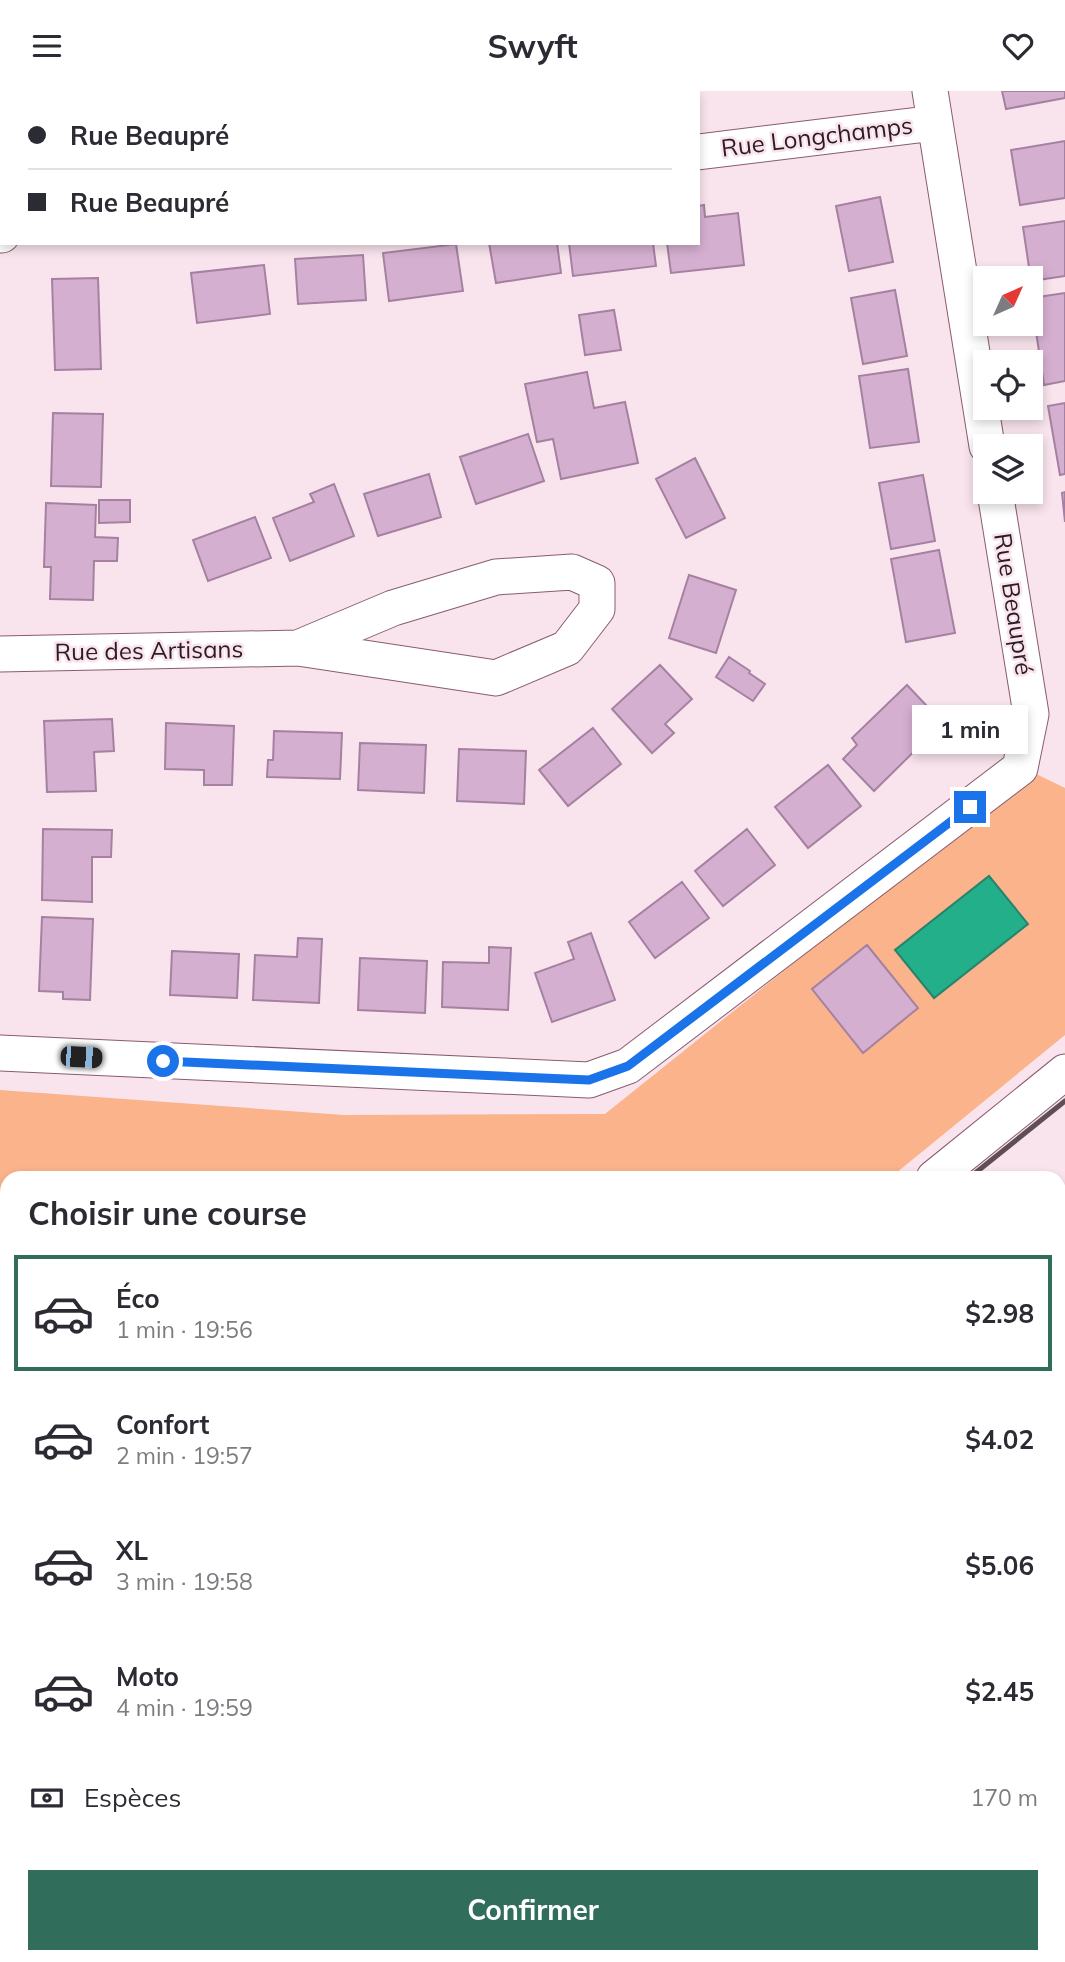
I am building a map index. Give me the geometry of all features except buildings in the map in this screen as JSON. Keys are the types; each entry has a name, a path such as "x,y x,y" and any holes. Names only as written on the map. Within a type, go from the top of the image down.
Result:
{"street":[{"name":"Rue Longchamps","path":"700,152 933,107"},
{"path":"933,107 985,434"},
{"name":"Rue Beaupré","path":"0,1053 589,1080 628,1066 1020,768 1031,714 997,504"},
{"name":"Rue des Artisans","path":"0,654 299,648 496,678 567,648 597,609 597,583 572,572 496,577 393,608 299,648"},
{"path":"943,1171 1065,1072"}],"shaded area":[{"path":"1032,772 1065,788 1065,1035 899,1171 0,1171 0,1090 344,1115 605,1114"},
{"path":"989,876 1028,924 934,998 895,950"}],"railway":[{"path":"978,1171 1065,1101"}],"route":[{"path":"163,1061 589,1080 628,1066 970,807"}]}
